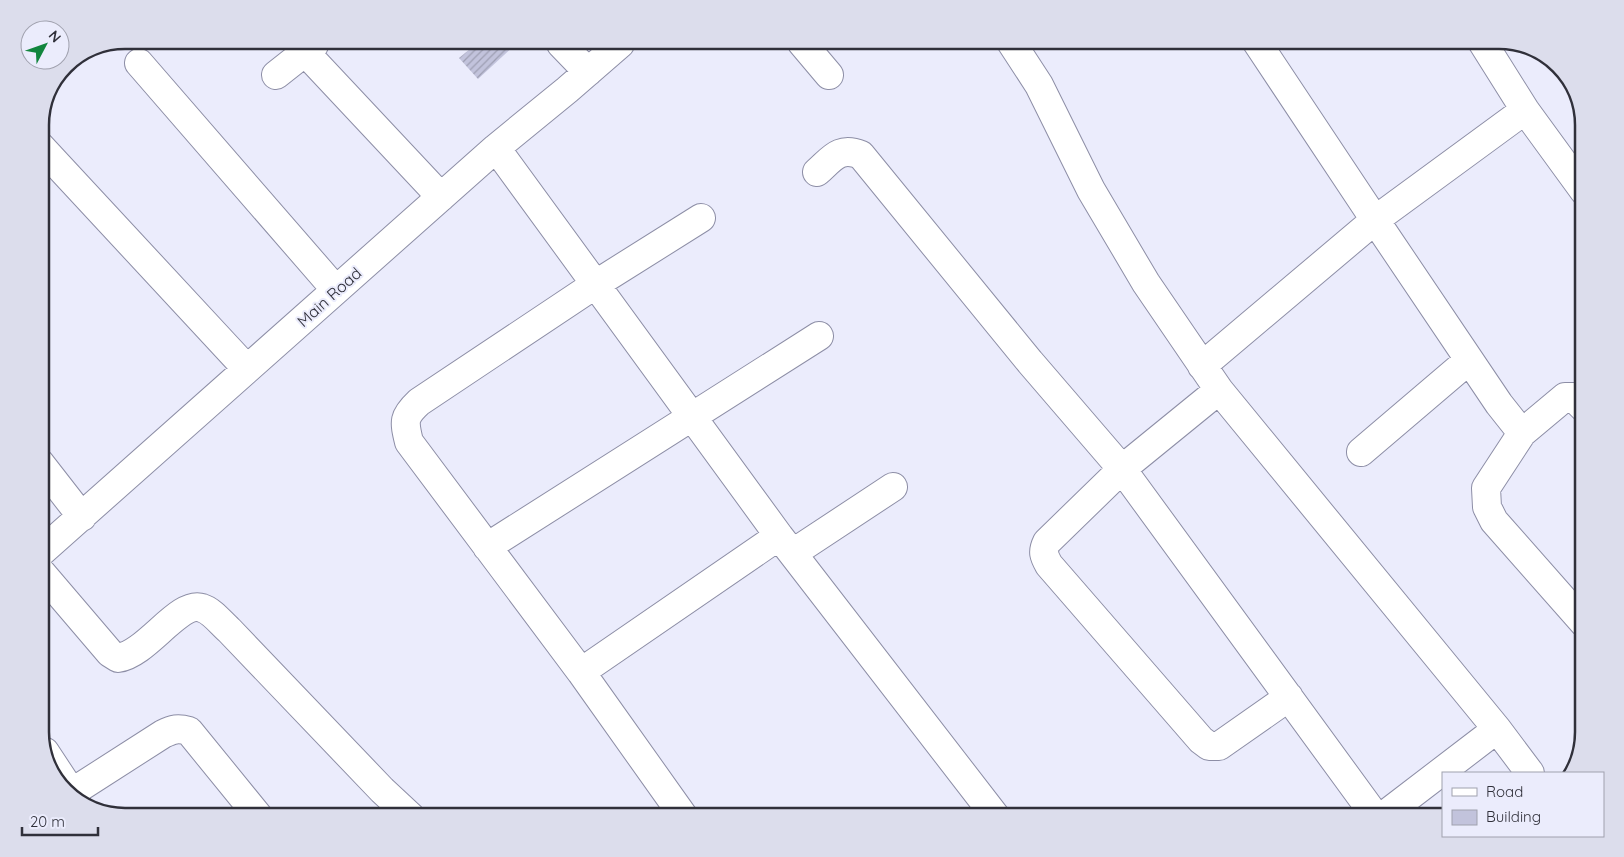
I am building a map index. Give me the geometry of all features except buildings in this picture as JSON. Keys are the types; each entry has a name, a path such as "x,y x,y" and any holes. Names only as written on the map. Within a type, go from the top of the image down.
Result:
{"street":[{"path":"276,75 309,49 441,197"},
{"path":"566,49 588,72"},
{"name":"Main Road","path":"49,545 496,148 614,49"},
{"path":"807,49 829,75"},
{"path":"1015,49 1039,85 1092,190 1146,284 1202,366 1497,729 1529,772"},
{"path":"1261,49 1498,404 1522,433"},
{"path":"1487,49 1525,110 1575,179"},
{"path":"139,63 336,290"},
{"path":"1202,366 1375,220 1525,110"},
{"path":"496,148 786,544 989,808"},
{"path":"816,172 836,154 844,151 861,155 1030,362 1122,469 1369,808"},
{"path":"49,156 247,369"},
{"path":"678,808 580,672 409,442 404,423 408,412 419,402 596,284 701,218"},
{"path":"487,547 820,336"},
{"path":"1361,452 1469,360"},
{"path":"1220,390 1122,469 1047,542 1043,550 1044,555 1049,565 1201,740 1209,746 1219,746 1230,740 1289,697"},
{"path":"1575,399 1573,397 1565,397 1522,433 1486,488 1487,508 1494,521 1575,613"},
{"path":"49,475 82,517"},
{"path":"580,672 786,544 893,487"},
{"path":"49,582 110,653 118,658 134,653 184,611 195,607 203,608 235,637 401,808"},
{"path":"79,792 163,734 174,729 182,729 189,731 252,808"},
{"path":"1394,808 1497,729"}]}
